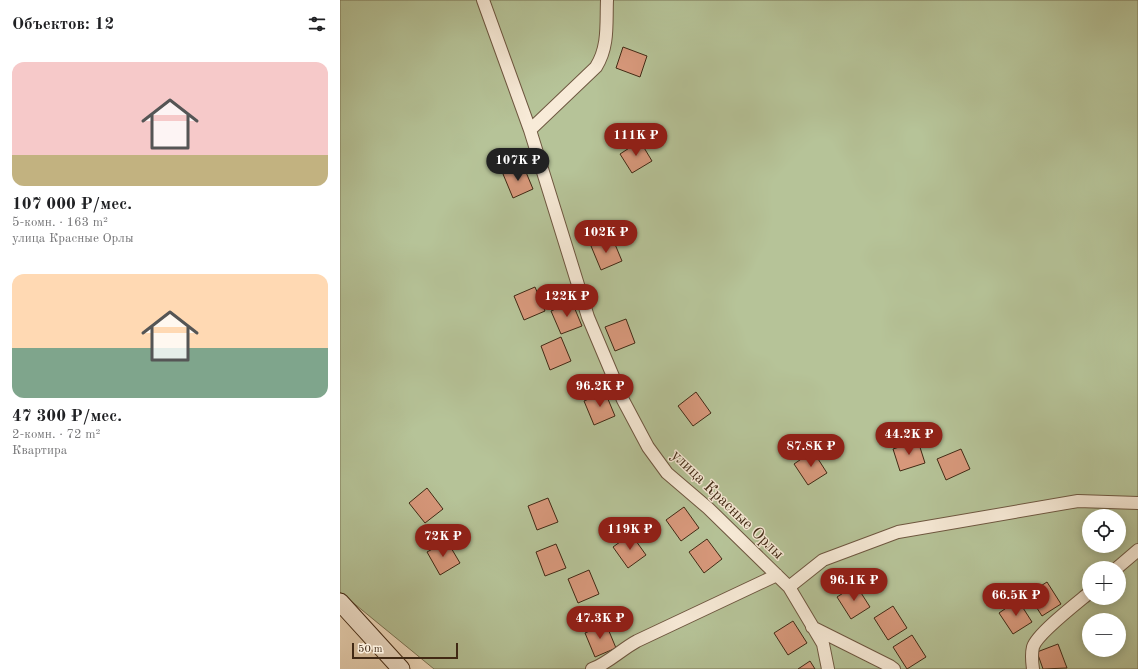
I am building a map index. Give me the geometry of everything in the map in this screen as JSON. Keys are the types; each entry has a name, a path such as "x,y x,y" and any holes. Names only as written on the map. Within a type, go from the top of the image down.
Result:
{"main road":[{"path":"340,602 401,669"}],"street":[{"name":"улица Красные Орлы","path":"483,0 530,130 588,318 623,400 648,447 667,473 708,508 789,587 822,644 828,669"},
{"path":"530,130 596,67 601,58 605,45 607,0"},
{"path":"789,587 824,560 898,532 1078,501 1138,503"},
{"path":"1125,561 1138,550"},
{"path":"592,669 598,667 625,647 636,641 777,575"},
{"path":"1033,669 1031,660 1033,646 1044,632 1082,599"},
{"path":"812,627 894,669"}],"green space":[{"path":"340,0 1138,0 1138,669 434,669 340,592"}],"building":[{"path":"623,47 647,56 640,77 616,68"},
{"path":"640,141 652,161 632,173 620,154"},
{"path":"523,165 533,189 513,198 503,174"},
{"path":"612,237 622,261 601,270 591,246"},
{"path":"535,287 545,311 524,320 514,296"},
{"path":"572,302 582,326 561,334 551,311"},
{"path":"626,319 635,343 615,351 605,327"},
{"path":"561,337 571,361 550,370 541,346"},
{"path":"605,392 615,416 594,425 584,401"},
{"path":"696,392 711,413 693,426 678,406"},
{"path":"918,441 925,463 900,471 893,449"},
{"path":"961,449 970,469 946,480 937,459"},
{"path":"813,451 827,473 808,485 794,464"},
{"path":"427,488 443,509 425,523 409,503"},
{"path":"548,498 558,522 537,530 528,506"},
{"path":"684,507 699,528 681,541 666,520"},
{"path":"631,534 646,555 628,568 613,547"},
{"path":"707,539 722,559 704,573 689,552"},
{"path":"447,541 460,563 440,575 427,552"},
{"path":"556,544 566,568 545,576 536,552"},
{"path":"589,570 599,594 578,603 568,579"},
{"path":"1047,582 1061,604 1042,616 1028,594"},
{"path":"856,585 870,607 851,619 837,597"},
{"path":"1018,600 1032,622 1013,634 999,613"},
{"path":"893,606 907,628 888,640 874,618"},
{"path":"793,621 807,643 788,655 774,633"},
{"path":"606,624 616,648 595,657 585,633"},
{"path":"912,635 926,657 907,669 893,647"},
{"path":"1058,644 1067,668 1043,669 1037,652"},
{"path":"810,661 815,669 798,669"}]}
